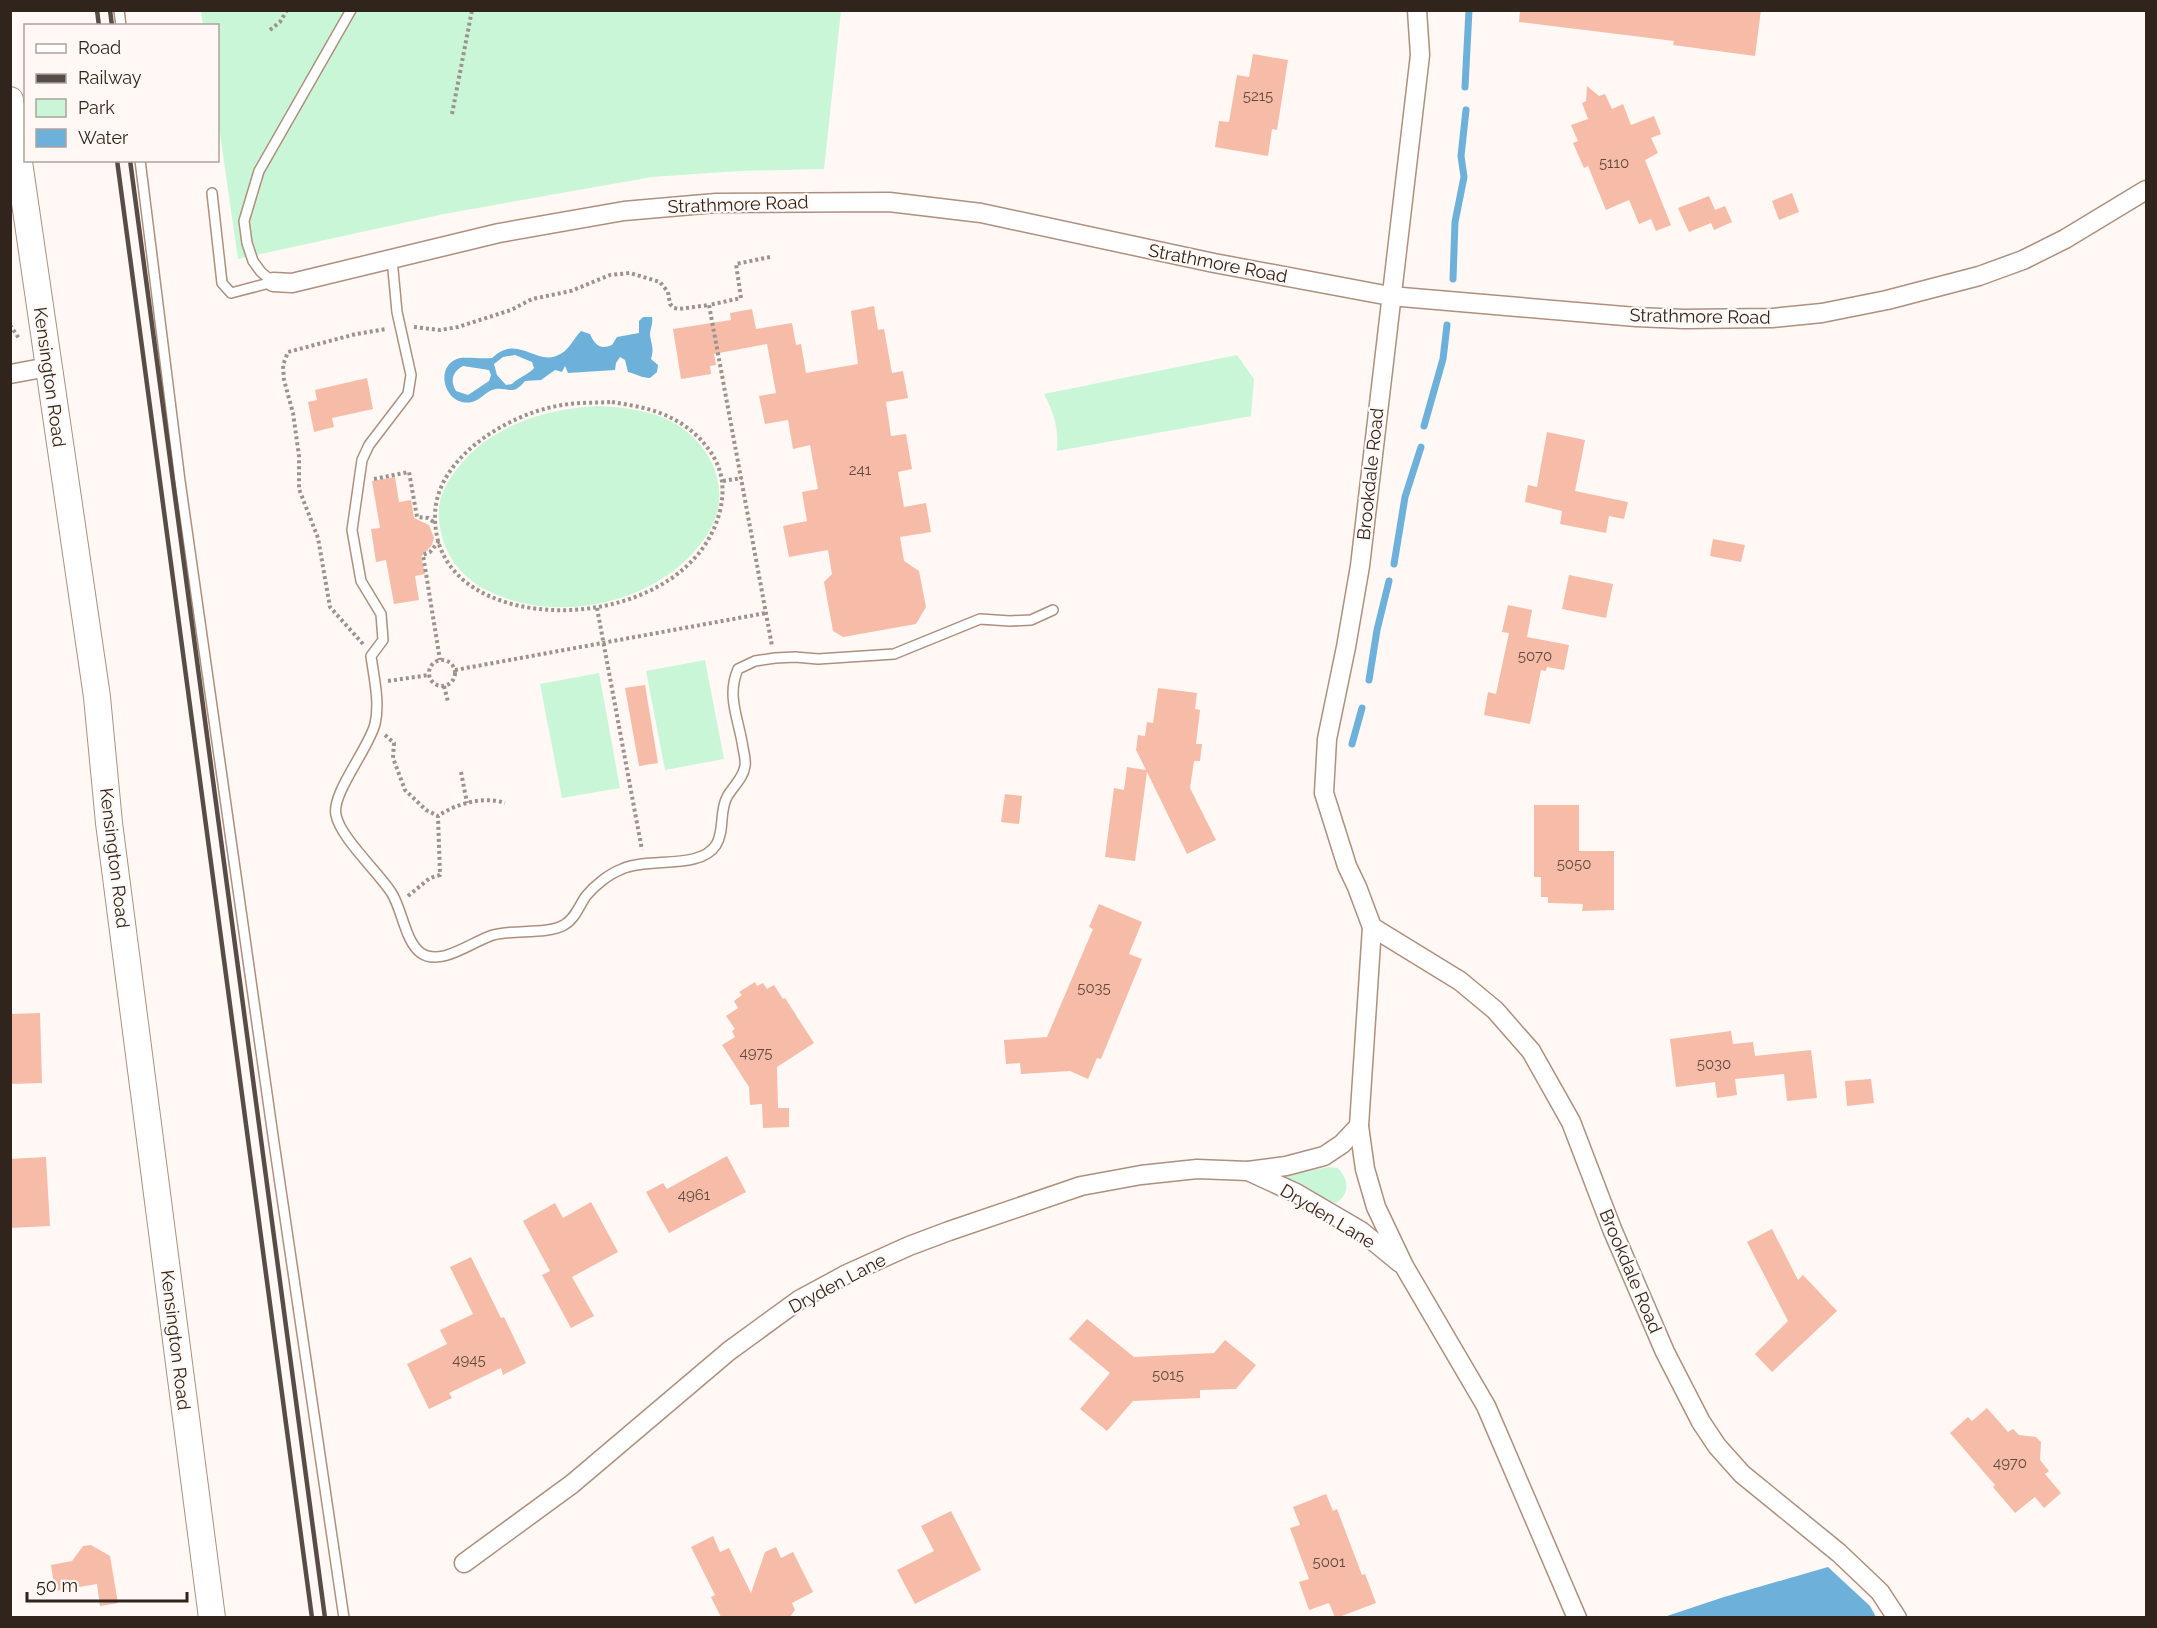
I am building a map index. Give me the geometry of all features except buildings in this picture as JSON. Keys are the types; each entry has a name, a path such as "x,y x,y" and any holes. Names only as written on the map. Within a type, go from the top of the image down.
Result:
{"street":[{"name":"Brookdale Road","path":"1417,10 1420,55 1360,566 1328,739 1324,793 1347,866 1372,927 1359,1126 1365,1169 1376,1207 1404,1266 1486,1406 1576,1617"},
{"name":"Kensington Road","path":"10,100 97,698 109,824 212,1617"},
{"name":"Strathmore Road","path":"273,282 292,283 499,233 596,214 651,207 716,203 890,202 981,213 1191,258 1390,296 1519,308 1684,319 1772,318 1822,313 1898,298 1979,276 2022,260 2065,239 2146,190"},
{"path":"10,374 48,367"},
{"name":"Brookdale Road","path":"1372,927 1460,981 1495,1010 1531,1051 1571,1122 1612,1229 1665,1352 1701,1422 1742,1474 1839,1553 1880,1592 1897,1617"},
{"name":"Dryden Lane","path":"464,1563 572,1484 729,1351 799,1300 848,1274 909,1246 1081,1186 1141,1175 1197,1169 1248,1170 1286,1166 1324,1156 1342,1144 1359,1126"},
{"name":"Dryden Lane","path":"1248,1170 1296,1194 1361,1232 1404,1266"}],"lane":[{"path":"273,282 253,261 247,243 244,221 259,171 351,10"},
{"path":"140,162 180,481 344,1617"},
{"path":"212,193 222,283 231,293 273,282"},
{"path":"392,259 401,327 411,375 408,394 369,445 362,460 358,482 352,530 361,581 381,614 382,640 371,656 375,683 375,724 366,747 338,800 335,813 339,824 349,838 380,875 397,903 411,942 420,953 433,957 466,948 490,936 512,930 531,931 565,925 577,913 586,897 603,880 621,869 644,862 690,860 703,857 714,848 721,834 722,815 727,798 739,782 745,765 732,700 732,683 738,669 755,661 775,658 818,659 894,654 980,619 1031,620 1053,610"}],"path":[{"path":"270,30 280,22 287,10"},
{"path":"452,114 472,10"},
{"path":"371,656 361,641 330,607 318,538 299,489 299,456 293,413 284,380 283,365 288,352 356,334 401,327 440,330 458,327 511,310 532,299 571,291 609,275 630,273 660,282 668,292 670,304 674,308 709,305 741,298 736,264 770,257"},
{"path":"709,305 775,658"},
{"path":"10,325 22,344"},
{"path":"612,402 668,416 683,424 701,439 716,461 723,481 722,501 717,521 698,553 666,581 642,594 597,608 570,611 520,607 475,589 457,576 443,556 436,524 438,495 449,472 466,453 483,438 505,424 559,405 612,402"},
{"path":"358,482 409,472 417,517 428,518 436,524"},
{"path":"723,481 742,478"},
{"path":"439,541 430,552 423,555 440,660"},
{"path":"597,608 644,862"},
{"path":"455,670 766,613"},
{"path":"440,660 448,660 455,670 453,680 444,686 434,684 429,675 431,665 440,660"},
{"path":"375,683 429,675"},
{"path":"444,686 448,702"},
{"path":"371,734 385,735 390,738 394,743 393,758 405,790 426,810 438,816"},
{"path":"462,772 467,803"},
{"path":"438,816 467,803 492,799 505,803"},
{"path":"397,903 430,878 440,875 438,816"}],"green space":[{"path":"201,11 841,11 824,169 739,171 652,177 444,214 238,259 219,127 219,24 203,24"},
{"path":"1237,355 1254,379 1251,416 1057,451 1055,421 1044,394"},
{"path":"597,406 628,409 659,416 675,424 702,446 717,477 719,493 718,511 711,528 693,553 671,573 645,589 615,600 585,606 554,607 523,603 483,588 456,565 444,544 439,506 450,478 467,457 482,444 517,423 556,411"},
{"path":"705,660 724,759 665,770 646,671"},
{"path":"599,673 620,788 562,798 540,684"},
{"path":"1329,1167 1338,1168 1346,1182 1346,1191 1336,1203 1327,1201 1286,1180 1289,1174"}],"water":[{"path":"643,317 652,317 651,359 658,365 657,372 650,378 628,372 625,360 620,357 615,370 568,373 565,366 562,372 555,370 541,380 525,381 513,390 492,390 472,402 455,399 445,385 446,369 451,362 460,358 492,358 502,351 511,349 553,357 565,351 581,331 590,334 598,346 604,347 612,345 617,337 639,333 639,321","holes":["515,355 532,362 534,368 512,384 506,385 497,375 494,364 503,357","463,366 489,370 491,375 489,381 468,395 456,391 453,377 456,371"]},
{"path":"1828,1567 1870,1606 1876,1617 1664,1617 1724,1597"}],"waterway":[{"path":"1465,87 1469,10"},
{"path":"1453,279 1455,222 1464,177 1461,156 1466,110"},
{"path":"1424,426 1443,359 1447,325"},
{"path":"1394,564 1405,497 1421,447"},
{"path":"1369,680 1377,630 1389,581"},
{"path":"1352,744 1362,708"}],"railway":[{"path":"97,10 99,24"},
{"path":"110,10 112,24"},
{"path":"117,162 312,1618"},
{"path":"130,162 325,1618"}]}
